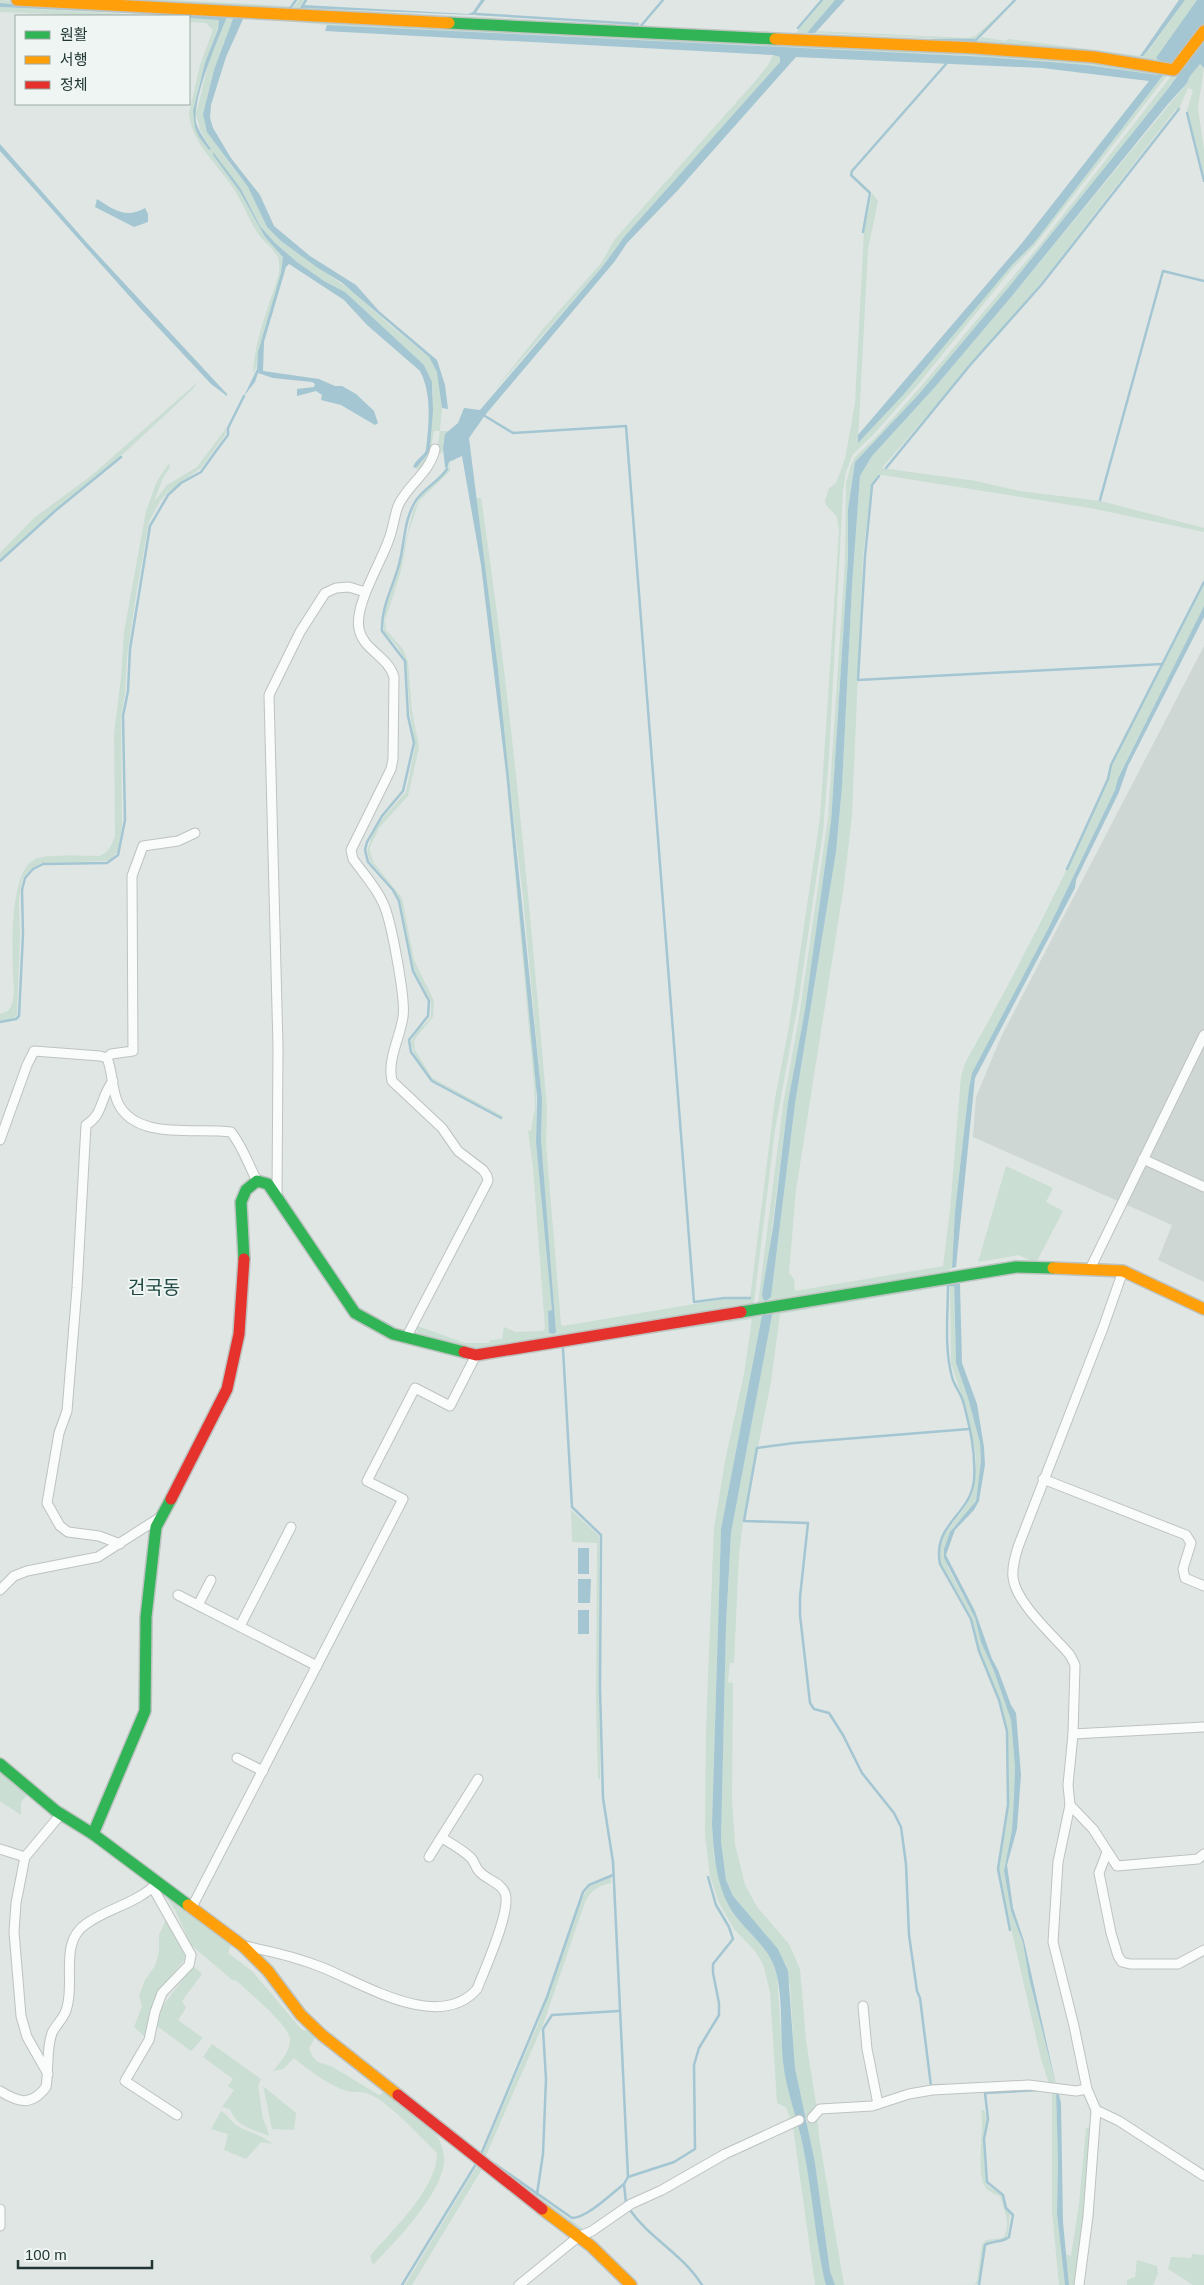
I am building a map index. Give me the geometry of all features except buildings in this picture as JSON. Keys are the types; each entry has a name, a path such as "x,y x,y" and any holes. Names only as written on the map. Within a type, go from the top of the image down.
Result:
{"street":[{"path":"17,0 651,34 974,48 1094,58 1174,70 1204,31"},
{"path":"406,1338 488,1181 488,1176 483,1170 458,1151 442,1128 392,1081 390,1073 403,1017 402,992 384,905 353,859 351,850 386,780 393,759 394,677 391,667 384,658 369,647 362,638 358,628 358,619 365,592 389,540 398,507 432,460 435,449"},
{"path":"277,1196 278,1038 269,695 300,632 325,593 336,588 349,587 365,592"},
{"path":"106,1058 111,1054 133,1051 132,876 143,846 178,841 195,833"},
{"path":"1090,1270 1204,1035"},
{"path":"0,1140 27,1065 34,1051 57,1051 100,1056 106,1058 111,1067 119,1105 139,1123 152,1130 213,1129 231,1132 241,1144 256,1182"},
{"path":"113,1081 104,1093 100,1114 86,1125 77,1288 68,1402 59,1433 47,1503 60,1526 68,1532 99,1536 120,1544"},
{"path":"1143,1159 1204,1187"},
{"path":"93,1834 145,1711 146,1617 151,1564 159,1518 188,1468 227,1389 234,1369 242,1325 244,1232 240,1203 246,1190 256,1182 268,1184 355,1313 393,1334 476,1355 1016,1267 1122,1271 1204,1309"},
{"path":"1079,2285 1088,2216 1096,2110 1087,2089 1053,1942 1058,1862 1070,1805 1068,1785 1074,1734 1075,1664 1070,1654 1017,1592 1013,1578 1015,1558 1103,1328 1122,1271"},
{"path":"192,1907 403,1499 367,1481 415,1388 450,1406 476,1355"},
{"path":"1044,1479 1186,1535 1191,1543 1183,1573 1185,1578 1204,1586"},
{"path":"0,1590 14,1576 27,1570 98,1557 159,1518"},
{"path":"240,1626 291,1526"},
{"path":"198,1605 211,1580"},
{"path":"178,1595 317,1666"},
{"path":"1074,1734 1204,1727"},
{"path":"238,1758 263,1771"},
{"path":"0,1764 32,1793 93,1834 156,1885 192,1907 243,1946 268,1972 301,2015 322,2035 591,2246 631,2285"},
{"path":"429,1857 478,1779"},
{"path":"1070,1805 1093,1829 1106,1852 1117,1866 1198,1858 1204,1854"},
{"path":"48,2074 27,2037 21,2016 14,1956 16,1903 26,1857 61,1814"},
{"path":"243,1946 279,1953 321,1967 390,1998 408,2003 448,2006 470,1997 477,1989 500,1928 506,1905 506,1894 500,1886 478,1871 473,1860 466,1853 442,1838"},
{"path":"0,1849 26,1857"},
{"path":"1106,1852 1099,1873 1111,1933 1118,1956 1122,1962 1130,1964 1178,1964 1204,1950"},
{"path":"0,2091 16,2101 24,2102 41,2094 46,2087 52,2033 62,2021 68,2006 69,1963 76,1934 84,1924 146,1894 156,1885"},
{"path":"156,1885 191,1956 189,1965 162,1993 155,2012 149,2040 125,2081 177,2115"},
{"path":"863,2006 867,2049 878,2104"},
{"path":"812,2118 820,2109 878,2104 909,2094 932,2090 1028,2085 1076,2091 1087,2089"},
{"path":"1096,2110 1119,2122 1204,2176"},
{"path":"519,2285 578,2237 592,2231 632,2204 662,2190 725,2154 799,2120"},
{"path":"0,2209 0,2226"}],"shaded area":[{"path":"1204,646 1204,1282 1158,1260 1172,1225 973,1137 976,1097 1001,1037"}],"green space":[{"path":"0,0 973,49 1162,70 1158,75 1087,65 987,57 327,25 234,16 214,70 203,114 230,164 248,187 267,227 281,241 353,292 429,357 437,372 440,385 442,408 440,431 434,431 430,455 419,472 416,468 427,455 431,431 433,392 432,382 424,365 345,292 324,281 297,262 275,243 260,226 241,189 213,155 240,192 265,237 283,256 281,278 258,354 257,366 253,373 260,333 279,274 279,262 274,251 259,235 252,224 229,182 200,145 191,124 189,113 200,65 213,30 206,23 190,22 190,18 220,20 198,89 196,114 209,61 227,17 47,8 0,3","holes":["196,114 200,130 211,149 209,150 195,128"]},
{"path":"126,0 172,0 290,6 289,9"},
{"path":"299,0 304,0 297,11 795,36 824,0 835,0 807,33 801,33 800,36 974,43 982,37 1142,56 1150,49 1185,0 1197,0 1157,58 1163,63 291,11"},
{"path":"0,7 143,15 71,15 0,12"},
{"path":"302,8 640,25 301,9"},
{"path":"992,21 978,37 972,40 815,33 817,31 968,38 975,36"},
{"path":"1204,34 1167,90 1008,288 919,394 855,462 848,509 848,559 831,822 805,1010 788,1102 763,1299 771,1297 795,1104 836,852 842,787 852,586 860,476 872,456 935,387 1012,296 1187,83 1200,64 1204,68 1198,108 1204,150 1204,174 1187,111 1193,90 1188,88 1179,109 1176,109 1041,283 882,468 976,481 1019,491 1101,501 1204,528 1204,532 1090,508 882,475 878,475 871,485 863,556 852,815 844,885 796,1190 789,1273 794,1279 795,1291 943,1266 950,1210 961,1077 965,1063 1004,993 1040,922 1109,779 1112,765 1204,585 1204,606 1118,777 1115,790 1048,929 970,1080 955,1211 952,1268 947,1271 758,1304 783,1105 799,1017 828,818 845,561 846,483 851,465 855,457 875,438 923,384 1038,247"},
{"path":"773,55 780,57 780,62 624,237 603,266 493,392 543,329 602,262 614,240 757,79"},
{"path":"1167,70 1169,73 1035,245 1012,269 920,382 874,434 853,454 846,472 843,492 829,756 823,832 798,1004 775,1130 754,1302 751,1305 480,1348 460,1349 422,1336 418,1333 415,1325 465,1343 489,1343 490,1340 502,1339 504,1327 516,1332 543,1331 545,1328 533,1168 528,1131 531,1130 535,1108 534,1084 506,773 536,1081 536,1142 556,1332 541,1139 542,1099 523,897 476,498 481,498 492,574 519,803 547,1109 546,1144 561,1324 563,1326 724,1299 750,1299 775,1098 789,1027 820,818 839,531 837,517 826,505 825,501 829,488 836,483 845,459 855,403 864,231 872,193 878,201 868,249 858,442 1012,265 1034,243"},
{"path":"199,381 191,391 121,456 54,511 0,560 0,553 34,518 92,475"},
{"path":"227,427 225,435 201,468 167,493 160,501 149,522 127,657 125,694 121,718 122,826 118,851 109,861 41,863 30,870 22,879 19,901 20,933 17,1015 13,1019 0,1021 0,1014 8,1011 14,997 12,944 14,910 21,878 27,866 40,857 99,856 108,850 115,836 114,734 124,632 146,511 157,481 169,463 170,467 163,478 154,502 167,485 197,467"},
{"path":"440,431 450,431 444,439 443,452 439,454 437,449"},
{"path":"450,461 450,471 419,501 408,534 401,571 385,621 386,630 403,649 408,662 412,711 419,747 408,796 379,828 370,847 370,852 374,863 402,898 414,960 434,1001 433,1017 414,1041 415,1050 432,1078 503,1116 503,1118 432,1080 415,1056 411,1042 418,1030 431,1016 431,1002 414,970 401,903 393,888 370,861 367,851 375,827 406,792 415,747 406,661 397,646 384,632 385,610 399,569 413,510 422,494 448,470"},
{"path":"1006,1166 1053,1188 1046,1202 1063,1211 1036,1263 1019,1255 978,1262"},
{"path":"954,1279 954,1284 947,1284 947,1286 780,1314 771,1382 743,1522 739,1554 734,1663 730,1663 728,1682 733,1683 732,1798 735,1844 745,1885 757,1907 789,1944 800,1969 806,2040 817,2110 811,2117 805,2118 795,2068 790,1985 764,1932 753,1922 733,1896 726,1880 721,1841 726,1625 731,1533 773,1310"},
{"path":"950,1286 954,1286 956,1363 980,1443 981,1460 976,1501 953,1527 944,1549 948,1568 975,1618 981,1642 994,1671 1011,1720 1015,1767 1014,1796 1012,1830 1004,1871 1011,1911 1023,1943 1029,1978 1056,2085 1049,2084 1041,2059 1001,1884 999,1869 1009,1805 1008,1731 999,1700 980,1651 972,1618 941,1564 940,1557 940,1547 944,1535 972,1495 976,1461 965,1405 951,1364"},
{"path":"763,1310 721,1529 712,1824 714,1859 737,1918 762,1944 772,1960 777,1975 783,2063 811,2188 821,2263 826,2285 815,2285 793,2127 786,2107 777,2103 770,1992 763,1964 755,1951 734,1929 719,1903 710,1876 705,1835 706,1729 714,1528 725,1461 744,1374 752,1319 563,1347"},
{"path":"571,1510 599,1536 600,1780 598,1778 596,1702 597,1543 572,1542"},
{"path":"0,1768 53,1815 53,1818 27,1795 21,1802 21,1815 0,1801"},
{"path":"611,1877 611,1883 595,1889 585,1902 544,2022 485,2158 586,2231 580,2232 481,2158 538,2024 581,1899 589,1887"},
{"path":"161,1889 232,1942 228,1953 252,1971 302,2030 313,2031 317,2035 309,2048 312,2056 318,2062 331,2066 379,2095 386,2091 425,2121 436,2133 444,2159 442,2172 436,2186 417,2216 373,2265 370,2256 412,2208 430,2181 437,2153 393,2110 374,2096 364,2092 347,2091 333,2085 313,2073 294,2058 283,2069 273,2071 289,2048 290,2039 288,2033 276,2017 237,1981 232,1980 191,1945 175,1910"},
{"path":"166,1920 186,1958 160,1990 146,2038 134,2027 142,2006 139,1996 145,1980 155,1966 159,1951 159,1935"},
{"path":"193,1966 202,1974 182,2001 186,2008 178,2020 203,2038 191,2051 157,2026 162,2007"},
{"path":"212,2044 261,2079 258,2086 262,2115 269,2136 241,2124 236,2120 230,2109 222,2107 234,2090 228,2086 233,2079 203,2057"},
{"path":"263,2086 296,2113 294,2130 272,2129"},
{"path":"1056,2091 1057,2214 1065,2285 1059,2285 1052,2211 1052,2092"},
{"path":"981,2110 984,2110 987,2119 983,2139 986,2183 1002,2196 1010,2213 1008,2234 1005,2239 990,2241 985,2244 978,2284 958,2285 974,2284 977,2281 982,2244 986,2240 1003,2238 1007,2228 1000,2196 986,2188 981,2172"},
{"path":"221,2111 236,2125 261,2136 272,2144 261,2142 246,2159 224,2150 228,2134 211,2129"},
{"path":"817,2116 844,2285 835,2285 830,2271 815,2163 806,2123"},
{"path":"1093,2126 1076,2285 1069,2285 1066,2254 1071,2256 1079,2204 1086,2128"},
{"path":"479,2163 482,2169 412,2285 405,2285"},
{"path":"1192,2254 1204,2255 1204,2285 1193,2285 1168,2269 1171,2257 1191,2258"},
{"path":"1137,2260 1157,2266 1158,2273 1153,2285 1127,2285 1127,2280 1135,2277"}],"water":[{"path":"481,0 485,0 474,15 302,8 304,5 468,14 473,12"},
{"path":"835,0 845,0 815,33 807,33"},
{"path":"1179,0 1185,0 1149,49 1143,56 1140,56"},
{"path":"1197,0 1204,0 1204,24 1171,64 1163,63 1156,58"},
{"path":"0,3 47,8 187,15 168,15 0,7"},
{"path":"190,15 227,17 202,84 196,112 197,125 211,149 209,150 195,128 193,111 205,63 218,29 219,20 190,18"},
{"path":"234,16 243,19 226,57 211,105 210,118 213,128 231,158 260,195 274,226 310,256 356,285 379,311 437,360 445,385 448,409 442,408 437,372 429,357 341,282 281,241 267,227 248,187 207,132 203,114 214,70"},
{"path":"327,25 987,57 1087,65 1158,75 1162,70 1167,70 1034,243 1012,265 903,395 858,443 858,435 1022,243 1149,81 1042,68 796,57 678,190 627,243 615,261 486,414 469,438 498,670 542,1099 541,1139 556,1332 554,1334 549,1333 548,1311 552,1310 536,1142 537,1097 506,773 481,565 462,456 449,462 447,469 445,467 443,448 445,434 458,423 464,408 480,410 603,266 624,237 780,62 780,57 773,55 325,31"},
{"path":"1204,39 1204,68 1200,64 1187,83 1012,296 935,387 872,456 860,476 852,586 842,787 836,852 795,1104 771,1297 766,1301 763,1299 762,1294 773,1227 788,1102 805,1010 831,822 848,559 848,509 855,462 919,394 1008,288 1167,90"},
{"path":"0,144 87,243 227,396 211,384 140,308 0,151"},
{"path":"213,152 241,189 260,226 275,243 297,262 324,281 345,292 424,365 432,382 433,410 430,448 427,455 416,468 413,467 414,464 426,451 429,419 428,399 420,371 367,325 344,300 289,264 286,267 264,342 263,371 319,379 335,386 342,386 356,394 374,411 378,423 375,425 341,405 321,400 322,395 316,391 297,396 297,389 314,387 315,384 312,382 273,378 258,373 255,382 244,396 257,369 258,352 281,273 283,257 265,237 240,192 213,155"},
{"path":"97,199 120,212 132,213 145,208 148,214 148,222 134,227 95,207"},
{"path":"1204,606 1204,617 1128,766 1119,792 1076,880 1075,888 975,1078 956,1267 952,1268 955,1211 972,1073 1048,929 1115,790 1118,778"},
{"path":"954,1279 957,1279 960,1284 962,1363 977,1404 985,1465 979,1501 974,1510 955,1530 946,1555 975,1611 992,1659 1016,1713 1021,1775 1017,1829 1007,1865 1013,1908 1024,1941 1056,2085 1029,1978 1023,1943 1011,1911 1004,1871 1012,1830 1014,1796 1015,1767 1011,1720 994,1671 981,1642 975,1618 944,1558 944,1549 950,1532 976,1501 981,1460 980,1443 956,1363"},
{"path":"763,1310 773,1310 731,1533 726,1625 721,1841 726,1880 733,1896 778,1949 788,1971 795,2068 815,2163 830,2271 835,2285 826,2285 824,2278 803,2147 785,2073 777,1976 766,1951 730,1908 720,1885 715,1861 712,1824 721,1529"},
{"path":"578,1548 589,1548 589,1574 578,1574"},
{"path":"578,1579 591,1579 590,1603 578,1603"},
{"path":"578,1610 589,1610 589,1634 578,1634"},
{"path":"1056,2090 1058,2091 1061,2103 1063,2222 1069,2285 1065,2285 1057,2214"}],"waterway":[{"path":"289,10 296,0"},
{"path":"300,10 306,0"},
{"path":"640,27 663,0"},
{"path":"798,28 822,0"},
{"path":"932,40 976,40 1015,0"},
{"path":"476,14 638,24"},
{"path":"863,232 870,193 851,175 852,171 946,64"},
{"path":"886,468 971,364 1042,284 1179,109"},
{"path":"1187,113 1204,181"},
{"path":"1100,500 1163,271 1204,281"},
{"path":"0,1022 16,1019 19,1016 23,934 22,890 25,878 33,869 43,864 107,863 118,855 125,820 123,716 128,691 130,649 150,526 168,495 181,483 201,472 228,435 228,428 244,396"},
{"path":"485,416 513,433 626,426 694,1302 724,1298 750,1298"},
{"path":"0,561 55,511 121,457"},
{"path":"447,469 440,478 418,497 411,510 396,576 383,614 382,631 405,661 408,716 414,743 403,791 382,816 367,842 365,850 368,862 393,890 399,901 413,971 429,1001 428,1016 409,1040 411,1052 432,1081 501,1118"},
{"path":"879,476 872,485 865,556 858,680 1163,664"},
{"path":"1067,869 1108,779 1111,765 1204,582"},
{"path":"954,1285 948,1285 948,1354 952,1377 963,1401 970,1430 974,1460 974,1480 966,1502 946,1529 939,1550 940,1564 971,1619 979,1651 999,1700 1007,1731 1008,1805 998,1869 1010,1930"},
{"path":"563,1349 572,1507 601,1535 600,1688 603,1798 613,1862 628,2177 624,2184 626,2203"},
{"path":"941,2085 931,2086 920,1998 917,1991 909,1935 906,1864 901,1827 894,1813 862,1773 843,1735 829,1713 814,1709 810,1703 800,1615 800,1597 808,1523 744,1521 757,1448 794,1443 969,1429"},
{"path":"482,2152 547,1997 583,1892 589,1885 613,1875"},
{"path":"628,2177 674,2162 695,2149 694,2065 699,2048 719,2015 713,1964 733,1939 729,1927 716,1905 708,1877"},
{"path":"537,2194 543,2154 546,2079 543,2029 552,2015 619,2011"},
{"path":"979,2285 985,2245 1009,2237 1013,2215 1006,2208 1003,2195 987,2182 984,2139 988,2119 985,2093 1040,2090"},
{"path":"402,2285 476,2164"},
{"path":"495,2164 572,2218 592,2210 624,2184"},
{"path":"630,2210 647,2230 686,2264 702,2285"}],"traffic: fast":[{"path":"449,23 775,39"},
{"path":"244,1259 241,1202 246,1190 257,1181 268,1184 355,1313 393,1334 464,1352"},
{"path":"741,1312 1016,1267 1053,1268"},
{"path":"93,1834 145,1711 146,1617 156,1527 171,1499"},
{"path":"0,1764 56,1811 93,1834 188,1905"}],"traffic: slow":[{"path":"17,0 449,23"},
{"path":"775,39 975,48 1094,57 1174,70 1204,31"},
{"path":"1053,1268 1123,1271 1204,1309"},
{"path":"188,1905 243,1946 268,1971 301,2015 322,2035 398,2095"},
{"path":"542,2209 591,2246 631,2285"}],"traffic: jam":[{"path":"171,1499 227,1389 239,1334 244,1259"},
{"path":"464,1352 476,1355 741,1312"},
{"path":"398,2095 542,2209"}],"district":[{"name":"건국동","path":"154,1287"}]}
